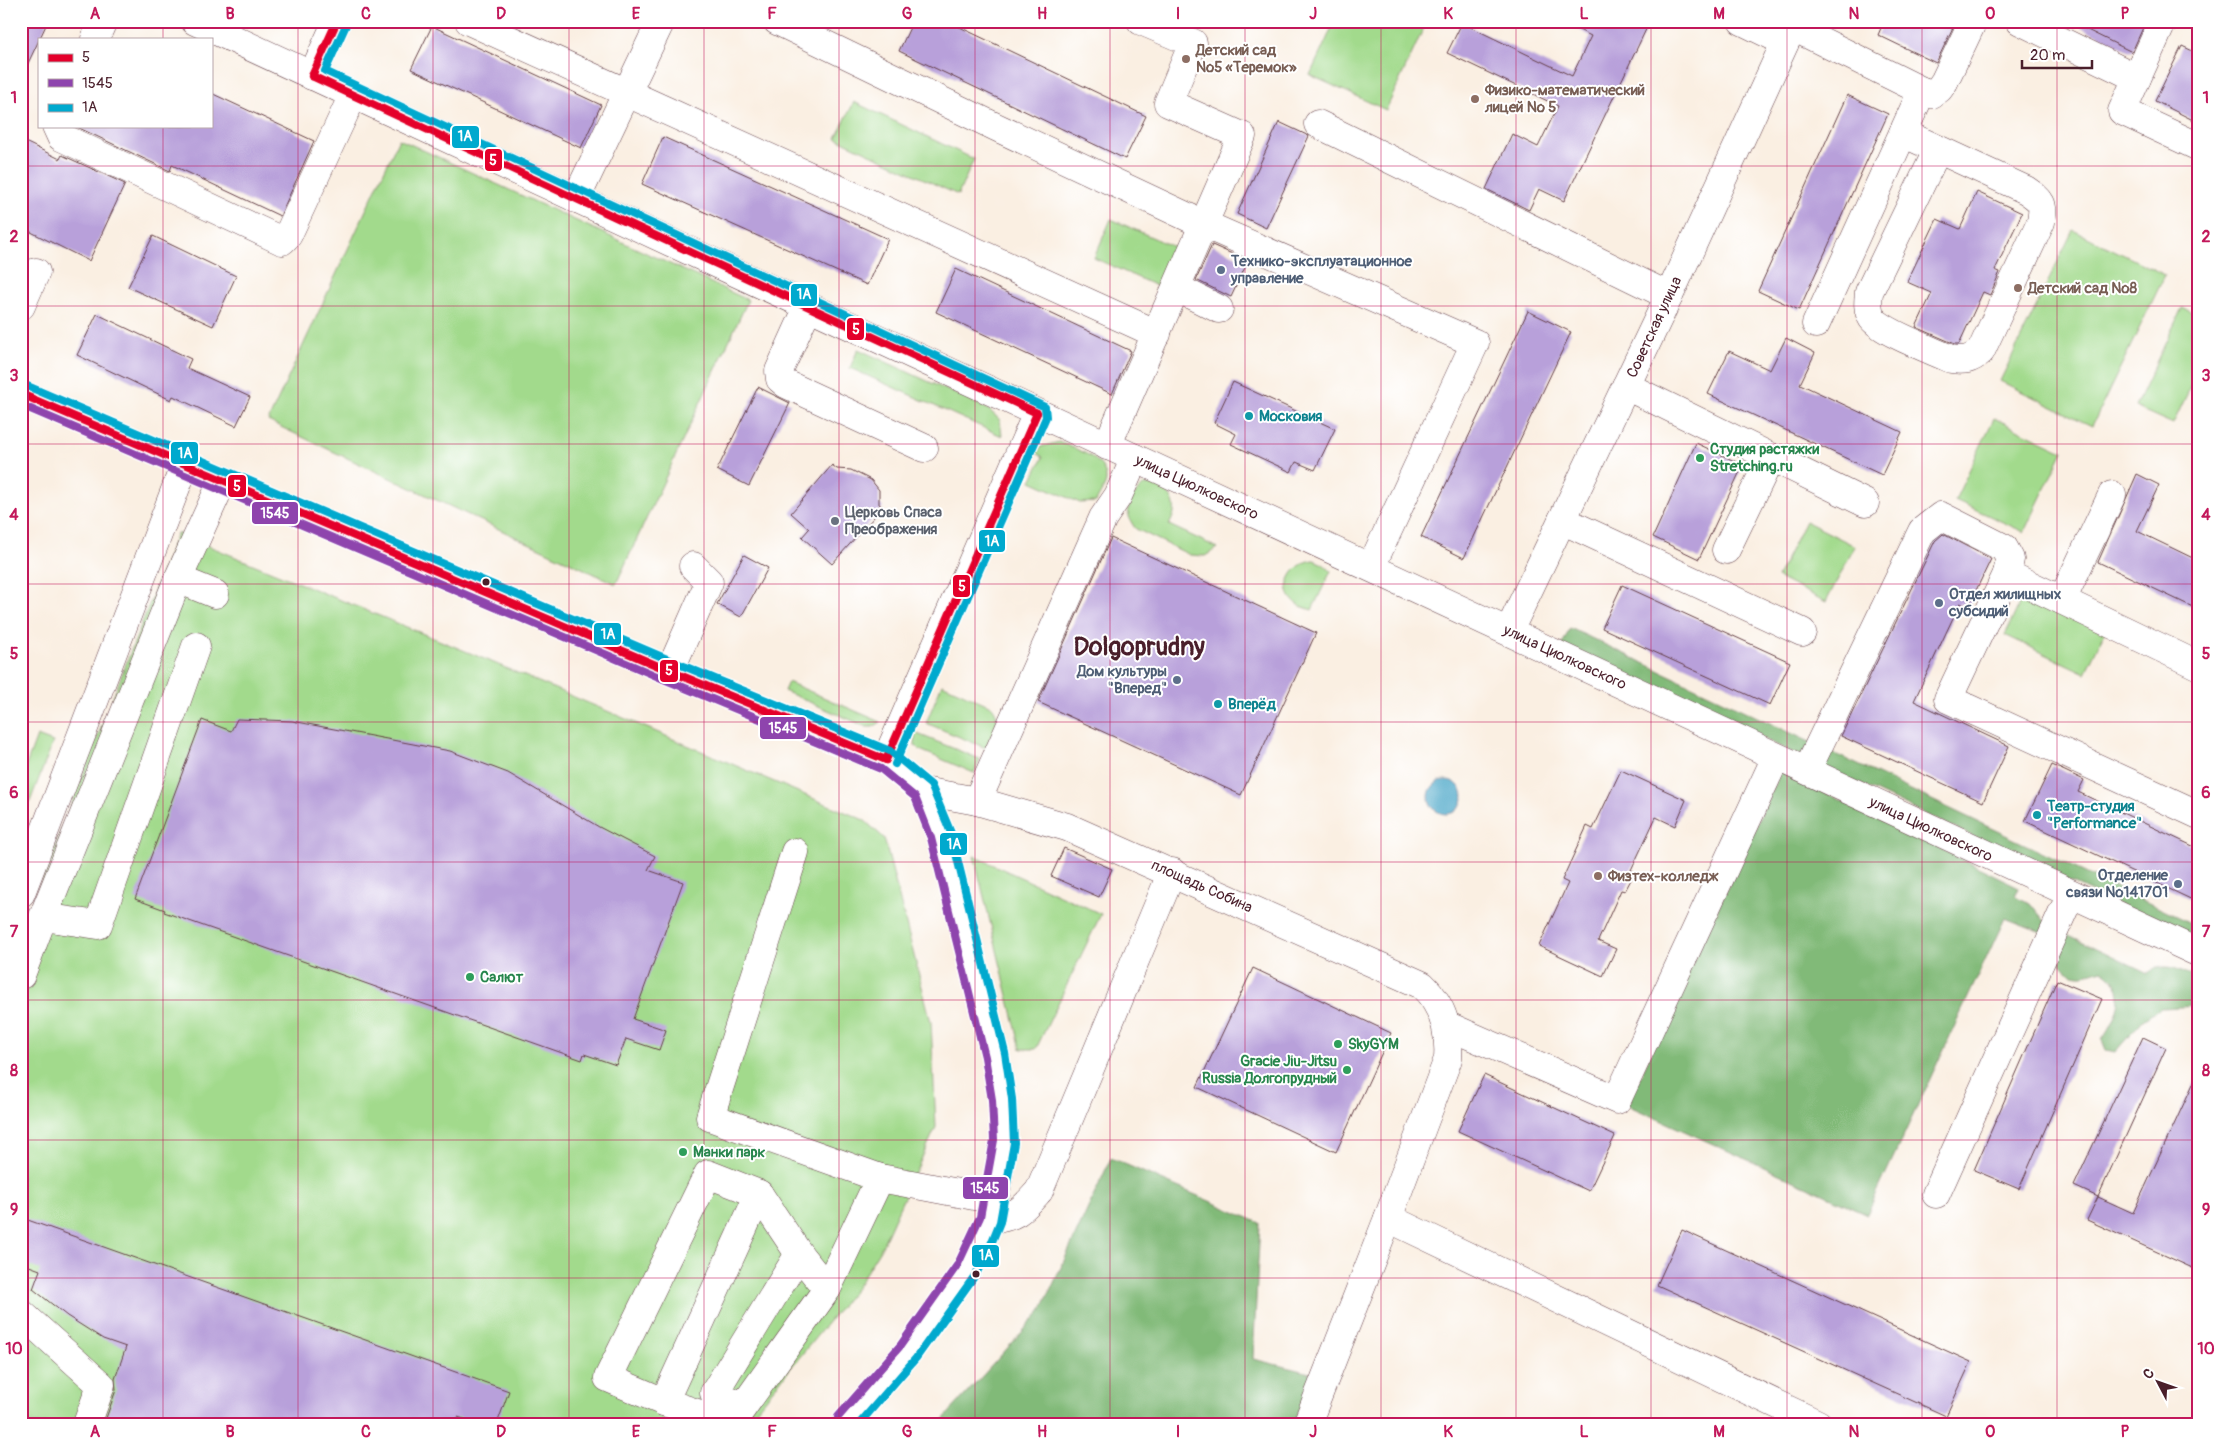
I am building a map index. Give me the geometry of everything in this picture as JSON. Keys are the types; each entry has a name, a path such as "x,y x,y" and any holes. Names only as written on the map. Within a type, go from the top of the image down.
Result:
{"street":[{"path":"95,38 103,21"},
{"name":"улица Циолковского","path":"195,21 2199,953"},
{"path":"312,76 337,21"},
{"path":"469,21 1157,334"},
{"path":"576,199 661,21"},
{"path":"778,21 996,127 1205,224 1475,343 1370,567"},
{"path":"1107,446 1242,136 1168,103 1193,44 1141,21"},
{"path":"1742,21 1791,30 1932,94 1939,90 1972,21"},
{"path":"2020,21 2137,78"},
{"path":"2163,21 2122,111 2199,147"},
{"name":"Советская улица","path":"1508,631 1669,296 1791,30"},
{"path":"1816,324 1922,91"},
{"path":"57,128 61,136 282,241 288,235 353,95"},
{"path":"1318,124 1669,296"},
{"path":"1903,133 1938,149 2026,190 2039,198 2044,207 2041,222 1981,351 1972,358 1962,361 1951,359 1885,328 1873,319 1868,307 1869,292 1938,149"},
{"path":"21,306 36,272"},
{"path":"1177,288 1219,309"},
{"path":"808,307 779,371 780,379 786,384 924,448"},
{"path":"1626,386 1865,503"},
{"path":"21,394 670,671 886,760 923,791 941,834 995,1055 1002,1099 1004,1141 992,1210 980,1245 955,1288 908,1352 846,1424"},
{"path":"886,760 1037,413"},
{"path":"1726,550 1771,457"},
{"path":"977,801 1103,518 1118,496 1135,458"},
{"path":"21,893 185,464"},
{"path":"21,975 178,579 223,480"},
{"path":"2062,600 2112,495"},
{"path":"1807,770 1922,530 1941,516 2004,548 2010,559 2007,574 1948,699 2197,810"},
{"path":"1562,520 1802,632"},
{"path":"670,671 709,582 692,566"},
{"path":"2007,574 2199,666"},
{"path":"178,579 215,594"},
{"path":"43,917 98,925 196,646"},
{"path":"1446,1025 1617,1100 1776,757"},
{"name":"площадь Собина","path":"923,791 977,801 1067,827 1172,872 1422,985 1438,1005 1446,1025"},
{"path":"795,852 710,1117 880,1178 992,1210 1007,1218 1023,1209 1039,1191 1172,872"},
{"path":"1936,1194 2071,894"},
{"path":"1306,1424 1388,1218 1448,1059 1449,1040 1446,1025"},
{"path":"734,1418 664,1402 608,1378 708,1174 759,1194 798,1254 827,1289"},
{"path":"734,1418 827,1289 880,1178"},
{"path":"664,1402 759,1194"},
{"path":"1388,1218 1818,1424"},
{"path":"734,1418 714,1393 798,1254"},
{"path":"21,1313 101,1384 87,1424"}],"green space":[{"path":"1335,21 1427,21 1386,110 1310,75"},
{"path":"854,102 974,159 958,195 836,138"},
{"path":"399,139 748,300 616,584 268,421"},
{"path":"1111,219 1181,250 1163,289 1094,258"},
{"path":"2073,230 2165,275 2092,426 2000,381"},
{"path":"2182,308 2199,315 2199,369 2173,424 2135,407"},
{"path":"858,349 988,409 1000,420 1002,436 850,368"},
{"path":"1994,418 2063,451 2024,532 1955,500"},
{"path":"1059,442 1089,455 1096,460 1105,472 1106,482 1096,502 1080,503 1031,481 1043,457 1037,453 1040,447"},
{"path":"1145,485 1157,486 1167,492 1173,502 1174,513 1169,525 1218,548 1205,556 1190,555 1136,529 1129,517 1129,505 1139,489"},
{"path":"1805,521 1855,546 1826,602 1777,577"},
{"name":"Салют","path":"177,533 475,655 864,820 884,838 931,1022 936,1127 881,1248 856,1288 745,1424 21,1424 21,933"},
{"path":"1314,560 1323,564 1331,571 1312,610 1299,605 1291,598 1288,584 1294,571 1307,562"},
{"path":"2024,594 2105,632 2085,673 2005,635"},
{"path":"1570,628 2199,927 2199,942 1562,645"},
{"path":"788,682 881,722 873,727 867,727 784,691"},
{"path":"942,684 991,706 995,711 997,716 996,727 986,748 926,723"},
{"path":"915,733 980,759 974,773 920,750 915,745"},
{"path":"37,736 53,742 21,825 21,779"},
{"path":"1781,771 2019,887 2015,896 2030,903 2048,925 2148,973 2154,969 2167,967 2180,970 2199,979 2199,1006 2161,1008 2143,1020 2115,1052 2106,1050 2102,1040 2116,1013 2119,994 2111,977 2102,970 2085,975 2072,974 2059,960 2049,935 2005,918 1867,1214 1627,1105"},
{"path":"974,856 1101,914 1036,1049 1021,1049"},
{"path":"1111,1158 1260,1223 1253,1359 1314,1374 1293,1424 939,1424 1041,1311"}],"water":[{"path":"1446,780 1458,785 1463,797 1458,809 1446,814 1434,809 1429,797 1434,785"}],"building":[{"path":"21,21 48,21 40,38 38,38 38,42 21,78"},
{"path":"913,21 947,21 1146,116 1125,159 899,51"},
{"path":"1561,21 1650,21 1564,201 1539,189 1529,210 1486,189 1512,134 1538,147 1558,106 1447,53 1462,23 1572,76 1591,36"},
{"path":"1884,21 1956,21 1936,63 1878,35"},
{"path":"2069,21 2146,21 2132,52"},
{"path":"432,26 601,105 581,148 411,69"},
{"path":"2182,46 2199,54 2199,107 2193,120 2155,101"},
{"path":"212,93 314,141 280,216 172,165 170,171 79,128 212,128"},
{"path":"1847,95 1888,114 1799,310 1758,291"},
{"path":"1279,122 1309,136 1266,228 1237,214"},
{"path":"663,137 888,239 867,285 642,184"},
{"path":"21,140 60,159 62,155 125,184 89,261 21,227"},
{"path":"1977,192 2022,213 1995,270 2000,272 1990,295 1983,292 1959,344 1955,344 1916,327 1932,293 1907,282 1937,219 1960,229"},
{"path":"153,236 236,276 213,326 128,287"},
{"name":"Технико-эксплуатационное управление","path":"1212,245 1248,261 1231,297 1196,280"},
{"path":"956,269 1131,351 1112,394 936,312"},
{"path":"1528,311 1571,332 1464,558 1421,537"},
{"path":"97,314 191,359 187,368 250,397 236,426 173,396 171,400 77,355"},
{"path":"1786,338 1815,353 1800,384 1902,432 1882,475 1708,394 1729,351 1770,370"},
{"path":"1233,382 1335,429 1315,470 1296,462 1291,472 1231,444 1236,434 1214,423"},
{"path":"758,387 790,403 749,486 717,470"},
{"path":"1696,443 1743,465 1699,559 1653,537"},
{"name":"Церковь Спаса Преображения","path":"832,465 837,469 851,470 871,480 879,490 879,504 883,507 832,564 802,537 809,529 791,513"},
{"path":"2137,474 2159,485 2137,531 2199,561 2199,610 2098,562"},
{"path":"1943,534 1991,559 1968,607 1960,603 1914,701 2009,746 1983,802 1841,736 1935,541"},
{"path":"1111,538 1316,633 1241,795 1038,702"},
{"path":"744,555 768,568 741,617 717,604"},
{"path":"1622,585 1790,662 1770,705 1602,628"},
{"path":"237,719 292,721 450,751 508,773 599,827 655,856 648,870 683,882 633,1019 666,1030 659,1050 626,1039 616,1065 584,1054 582,1060 164,912 165,910 135,899 202,720 231,731"},
{"path":"2052,765 2084,780 2078,792 2199,849 2199,903 2025,821"},
{"name":"Физтех-колледж","path":"1621,770 1686,800 1675,826 1656,817 1631,870 1635,872 1625,891 1621,890 1598,941 1616,949 1603,976 1539,946 1568,883 1562,880 1587,826 1593,829"},
{"path":"1064,848 1112,869 1099,897 1051,876"},
{"path":"1253,968 1391,1033 1336,1152 1197,1087"},
{"path":"2057,980 2102,999 2019,1189 1974,1170"},
{"path":"2143,1037 2166,1048 2098,1197 2074,1186"},
{"path":"2199,1071 2199,1271 2087,1220 2098,1197 2133,1213"},
{"path":"1484,1075 1615,1136 1589,1191 1458,1131"},
{"path":"25,1219 509,1391 497,1424 479,1424 458,1417 456,1424 104,1424 116,1390 115,1379 126,1347 103,1339 67,1316 33,1289 40,1270 21,1263 21,1229"},
{"path":"1682,1230 1971,1362 1946,1416 1657,1285"}],"transit line":[{"name":"5","path":"312,76 337,21"},
{"name":"1А","path":"346,25 325,71 1045,407 1046,417 895,764"},
{"name":"5","path":"312,76 1037,413"},
{"name":"1А","path":"25,385 674,662 890,751 931,785 951,833 1005,1053 1012,1099 1014,1143 1000,1222 976,1274 916,1358 859,1424"},
{"name":"5","path":"21,394 670,671 886,760"},
{"name":"1545","path":"21,405 666,680 881,769 915,797 931,838 985,1057 992,1100 994,1140 980,1217 958,1264 900,1346 838,1417"},
{"name":"5","path":"886,760 1037,413"}],"place":[{"name":"Детский сад №5 «Теремок»","path":"1186,59"},
{"name":"Физико-математический лицей № 5","path":"1475,99"},
{"name":"Технико-эксплуатационное управление","path":"1221,270"},
{"name":"Детский сад №8","path":"2018,288"},
{"name":"Московия","path":"1249,416"},
{"name":"Студия растяжки Stretching.ru","path":"1700,458"},
{"name":"Церковь Спаса Преображения","path":"835,521"},
{"name":"Отдел жилищных субсидий","path":"1939,603"},
{"name":"Дом культуры \"Вперед\"","path":"1177,680"},
{"name":"Вперёд","path":"1218,704"},
{"name":"Театр-студия \"Performance\"","path":"2037,815"},
{"name":"Физтех-колледж","path":"1598,876"},
{"name":"Отделение связи №141701","path":"2178,884"},
{"name":"Салют","path":"470,977"},
{"name":"SkyGYM","path":"1338,1044"},
{"name":"Gracie Jiu-Jitsu Russia Долгопрудный","path":"1347,1070"},
{"name":"Манки парк","path":"683,1152"}],"district":[{"name":"Dolgoprudny","path":"1139,646"}]}
